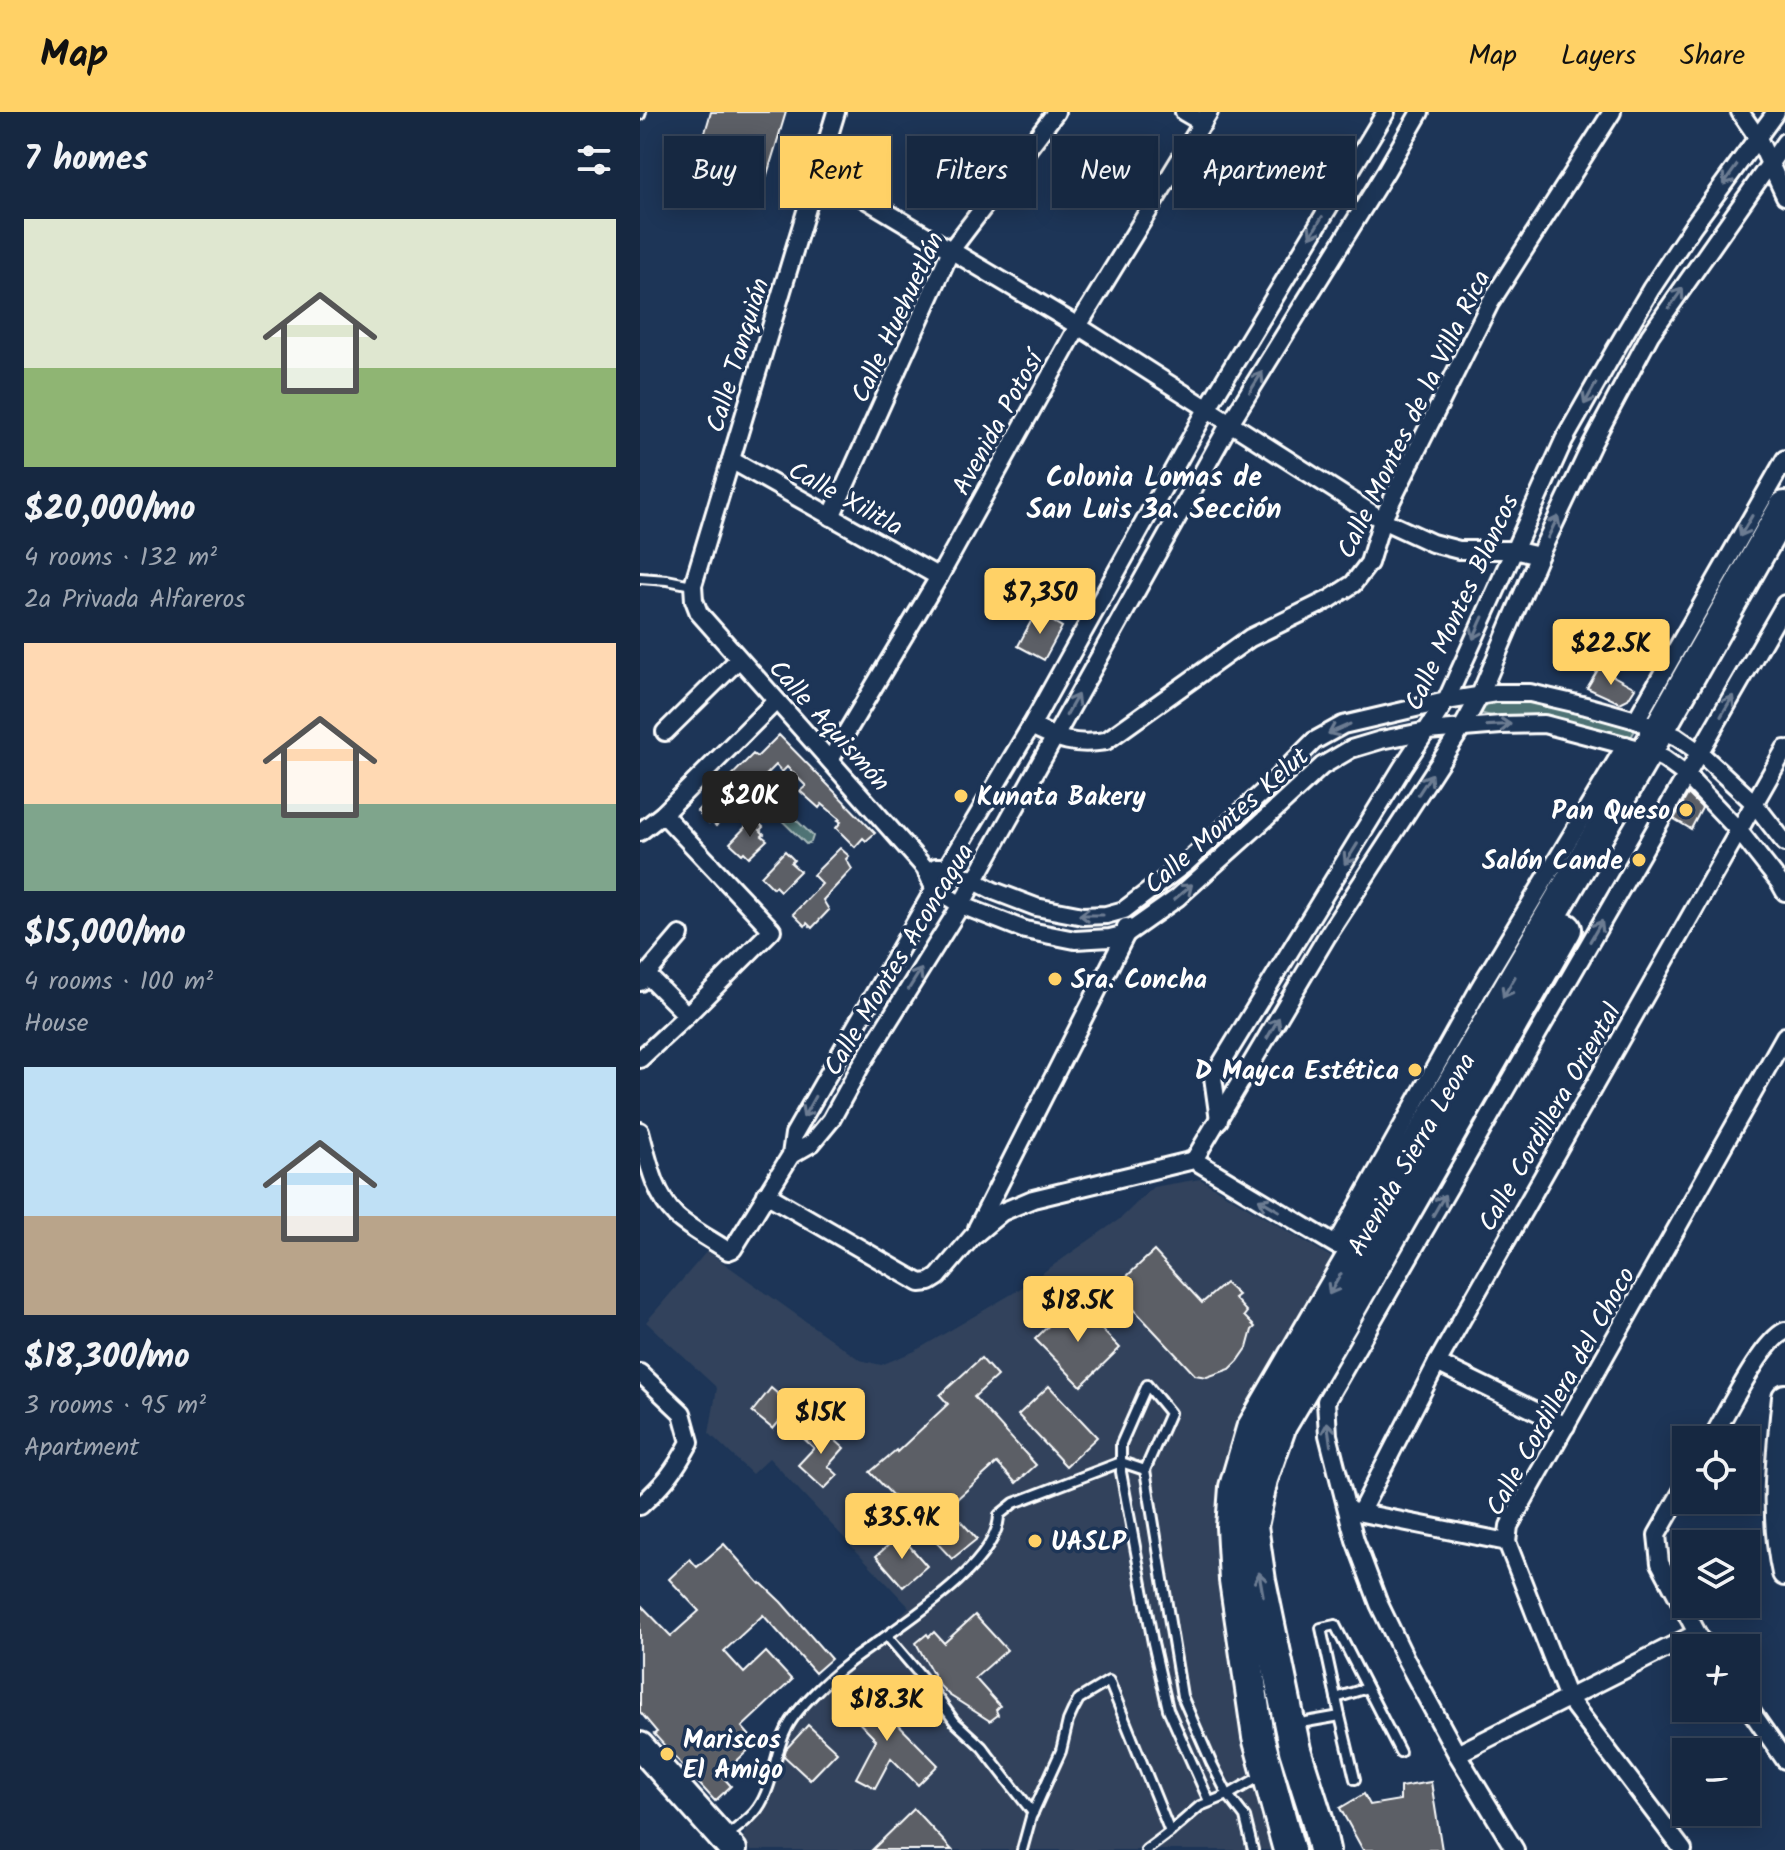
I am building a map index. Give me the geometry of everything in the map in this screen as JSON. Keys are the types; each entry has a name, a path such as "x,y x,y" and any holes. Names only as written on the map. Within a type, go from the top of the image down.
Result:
{"highway":[{"name":"Avenida Sierra Leona","path":"1662,746 1785,507"},
{"name":"Avenida Sierra Leona","path":"1289,1850 1258,1737 1236,1586 1232,1527 1235,1487 1252,1429 1662,746 1785,549"},
{"name":"Avenida Sierra Leona","path":"1324,1850 1295,1750 1260,1581 1252,1526 1262,1479 1281,1425 1341,1324 1557,924"},
{"path":"1236,1586 1272,1702 1290,1725"},
{"path":"1268,1772 1290,1773 1317,1819"}],"main road":[{"path":"640,1746 728,1844"}],"street":[{"name":"Calle Tanquián","path":"829,136 836,112"},
{"name":"Calle Huehuetlán","path":"831,517 951,250 1056,112"},
{"path":"1184,112 1206,117"},
{"name":"Calle Montes Aconcagua","path":"640,1131 653,1176 663,1198 677,1216 728,1251 733,1249 791,1155 794,1134 934,888 1031,726 1207,409 1386,112"},
{"name":"Calle Montes Aconcagua","path":"791,1155 812,1143 831,1120 860,1067 961,905 1230,423 1420,112"},
{"name":"Calle Montes de la Villa Rica","path":"1031,726 1083,745 1106,741 1250,638 1330,599 1353,584 1369,563 1382,520 1490,303 1612,112"},
{"path":"1740,112 1758,138 1785,196"},
{"path":"1775,113 1785,131"},
{"name":"Calle Montes Blancos","path":"1219,1120 1213,1077 1446,701 1564,440 1629,326 1693,226 1775,113"},
{"name":"Avenida Potosí","path":"830,760 939,577 1078,326 1206,117"},
{"name":"Calle Montes Blancos","path":"1194,1160 1327,936 1462,728 1480,695 1539,556 1592,444 1650,335 1785,142"},
{"path":"1359,155 1386,171"},
{"name":"Calle Tanquián","path":"699,613 693,585 807,208"},
{"path":"880,208 1078,326 1382,520 1432,543 1459,550 1513,550 1539,556"},
{"name":"Avenida Sierra Leona","path":"1354,1511 1328,1435 1326,1401 1662,746 1785,459"},
{"name":"Calle Xilitla","path":"731,460 939,577"},
{"name":"Avenida Sierra Leona","path":"1194,1160 1336,1245 1480,987 1662,746 1785,604"},
{"name":"Calle Aquismón","path":"699,613 925,868 934,888"},
{"path":"665,732 739,659"},
{"name":"Calle Montes Kelut","path":"947,867 994,891 1036,907 1083,916 1124,910 1186,863 1314,741 1343,725 1480,695 1530,693 1662,746 1754,803 1785,843"},
{"path":"640,832 663,814 776,701"},
{"name":"Calle Montes Kelut","path":"934,888 961,905 1025,930 1075,940 1110,938 1126,934 1177,898 1322,766 1351,749 1427,731 1544,724 1662,746"},
{"path":"1662,746 1739,831 1785,892"},
{"name":"Calle Cordillera Oriental","path":"1354,1511 1785,749"},
{"path":"640,1059 772,930 663,814"},
{"path":"925,868 947,867"},
{"path":"972,1237 1126,934 1124,910"},
{"path":"680,935 644,979 687,1015"},
{"name":"Calle Cordillera del Choco","path":"1683,1850 1568,1698 1507,1542 1509,1526 1785,1036"},
{"path":"839,1054 860,1067"},
{"path":"766,1194 920,1283 938,1277 972,1237 1002,1212 1033,1199 1194,1160"},
{"path":"1719,1426 1757,1361 1777,1335 1785,1331"},
{"path":"1437,1363 1566,1426"},
{"path":"640,1373 682,1413 690,1442 664,1484 640,1506"},
{"path":"1785,1397 1778,1471 1781,1555 1785,1573"},
{"path":"1457,1754 1697,1633 1660,1563 1657,1535 1672,1509"},
{"path":"1507,1542 1354,1511 1355,1540 1379,1604 1457,1754 1515,1850"},
{"path":"1759,1722 1785,1760"}],"lane":[{"path":"640,578 693,585"},
{"path":"1209,1801 1168,1709 1121,1472 1121,1444 1147,1385 1170,1413 1145,1470 1182,1696 1228,1795 1245,1817 1253,1850"},
{"path":"728,1844 757,1809 787,1727 810,1698 845,1666 920,1613 987,1551 998,1526 999,1515 1014,1503 1121,1462 1145,1470"},
{"path":"1355,1779 1321,1628 1335,1625 1400,1752"},
{"path":"887,1636 955,1722 982,1747 1033,1813"},
{"path":"1022,1850 1027,1828 1061,1751 1073,1710 1079,1699 1109,1681 1170,1832"},
{"path":"1336,1698 1367,1688"},
{"path":"1168,1709 1186,1704"},
{"path":"1290,1725 1340,1716"},
{"path":"1146,1850 1200,1806 1228,1795 1268,1772"}],"shaded area":[{"name":"UASLP","path":"1200,1179 1331,1257 1264,1374 1223,1484 1247,1738 1258,1799 1273,1850 750,1850 741,1840 753,1820 776,1738 909,1607 769,1458 752,1474 709,1433 717,1388 646,1322 707,1251 860,1360 881,1365 915,1351 1015,1292 1121,1218 1153,1187"}],"green space":[{"path":"1488,697 1544,705 1635,730 1628,743 1541,718 1480,713 1477,708"},
{"path":"768,793 813,836 811,842 806,844 761,800 763,794"}],"building":[{"path":"711,112 786,112 766,178 764,136 704,136"},
{"path":"1036,612 1062,627 1044,660 1018,646"},
{"path":"1599,668 1635,688 1628,699 1620,703 1587,688"},
{"path":"779,735 875,833 866,841 863,838 855,847 836,828 840,819 822,804 819,808 800,791 806,786 787,767 782,772 776,765 716,826 697,811 753,754 757,757"},
{"name":"Pan Queso","path":"1688,794 1702,808 1691,829 1674,819"},
{"path":"754,818 763,827 760,830 767,840 749,857 730,843"},
{"path":"840,848 849,856 846,859 852,869 823,900 829,910 812,928 807,923 805,926 793,914 822,884 813,875"},
{"path":"785,851 800,871 780,891 761,876"},
{"path":"1154,1251 1202,1303 1225,1283 1238,1295 1234,1298 1247,1312 1244,1316 1255,1327 1247,1348 1230,1369 1207,1377 1195,1375 1114,1288"},
{"path":"1074,1301 1120,1348 1081,1386 1035,1339"},
{"path":"981,1358 997,1376 974,1397 1036,1465 1016,1483 997,1463 948,1507 977,1539 952,1559 907,1511 887,1530 879,1521 899,1502 870,1472 897,1452 948,1404 940,1395"},
{"path":"1049,1386 1097,1437 1066,1466 1018,1415"},
{"path":"771,1388 792,1406 773,1429 752,1412"},
{"path":"816,1423 844,1448 828,1466 838,1475 824,1489 798,1465 814,1448 803,1438"},
{"path":"900,1535 927,1566 903,1587 876,1556"},
{"path":"724,1544 831,1659 815,1673 763,1615 724,1651 744,1673 766,1652 792,1680 742,1727 756,1743 727,1770 729,1772 723,1777 731,1786 715,1801 654,1734 657,1732 640,1712 640,1604 671,1636 699,1611 669,1579 690,1559 697,1567"},
{"path":"975,1615 1007,1650 975,1678 1000,1706 996,1710 998,1715 990,1721 949,1695 939,1685 916,1643 934,1632 944,1643"},
{"path":"857,1683 938,1765 918,1785 891,1758 875,1788 856,1778 876,1740 846,1709"},
{"path":"808,1725 837,1752 810,1780 784,1756 786,1749"},
{"path":"1431,1782 1442,1850 1363,1850 1340,1808 1364,1794 1370,1805 1400,1800 1400,1787"},
{"path":"914,1809 952,1850 872,1850"}],"place":[{"name":"Kunata Bakery","path":"961,796"},
{"name":"Pan Queso","path":"1686,810"},
{"name":"Salón Cande","path":"1639,860"},
{"name":"Sra. Concha","path":"1055,979"},
{"name":"D Mayca Estética","path":"1415,1070"},
{"name":"UASLP","path":"1035,1541"},
{"name":"Mariscos El Amigo","path":"667,1754"}],"district":[{"name":"Colonia Lomas de San Luis 3a. Sección","path":"1154,492"}]}
